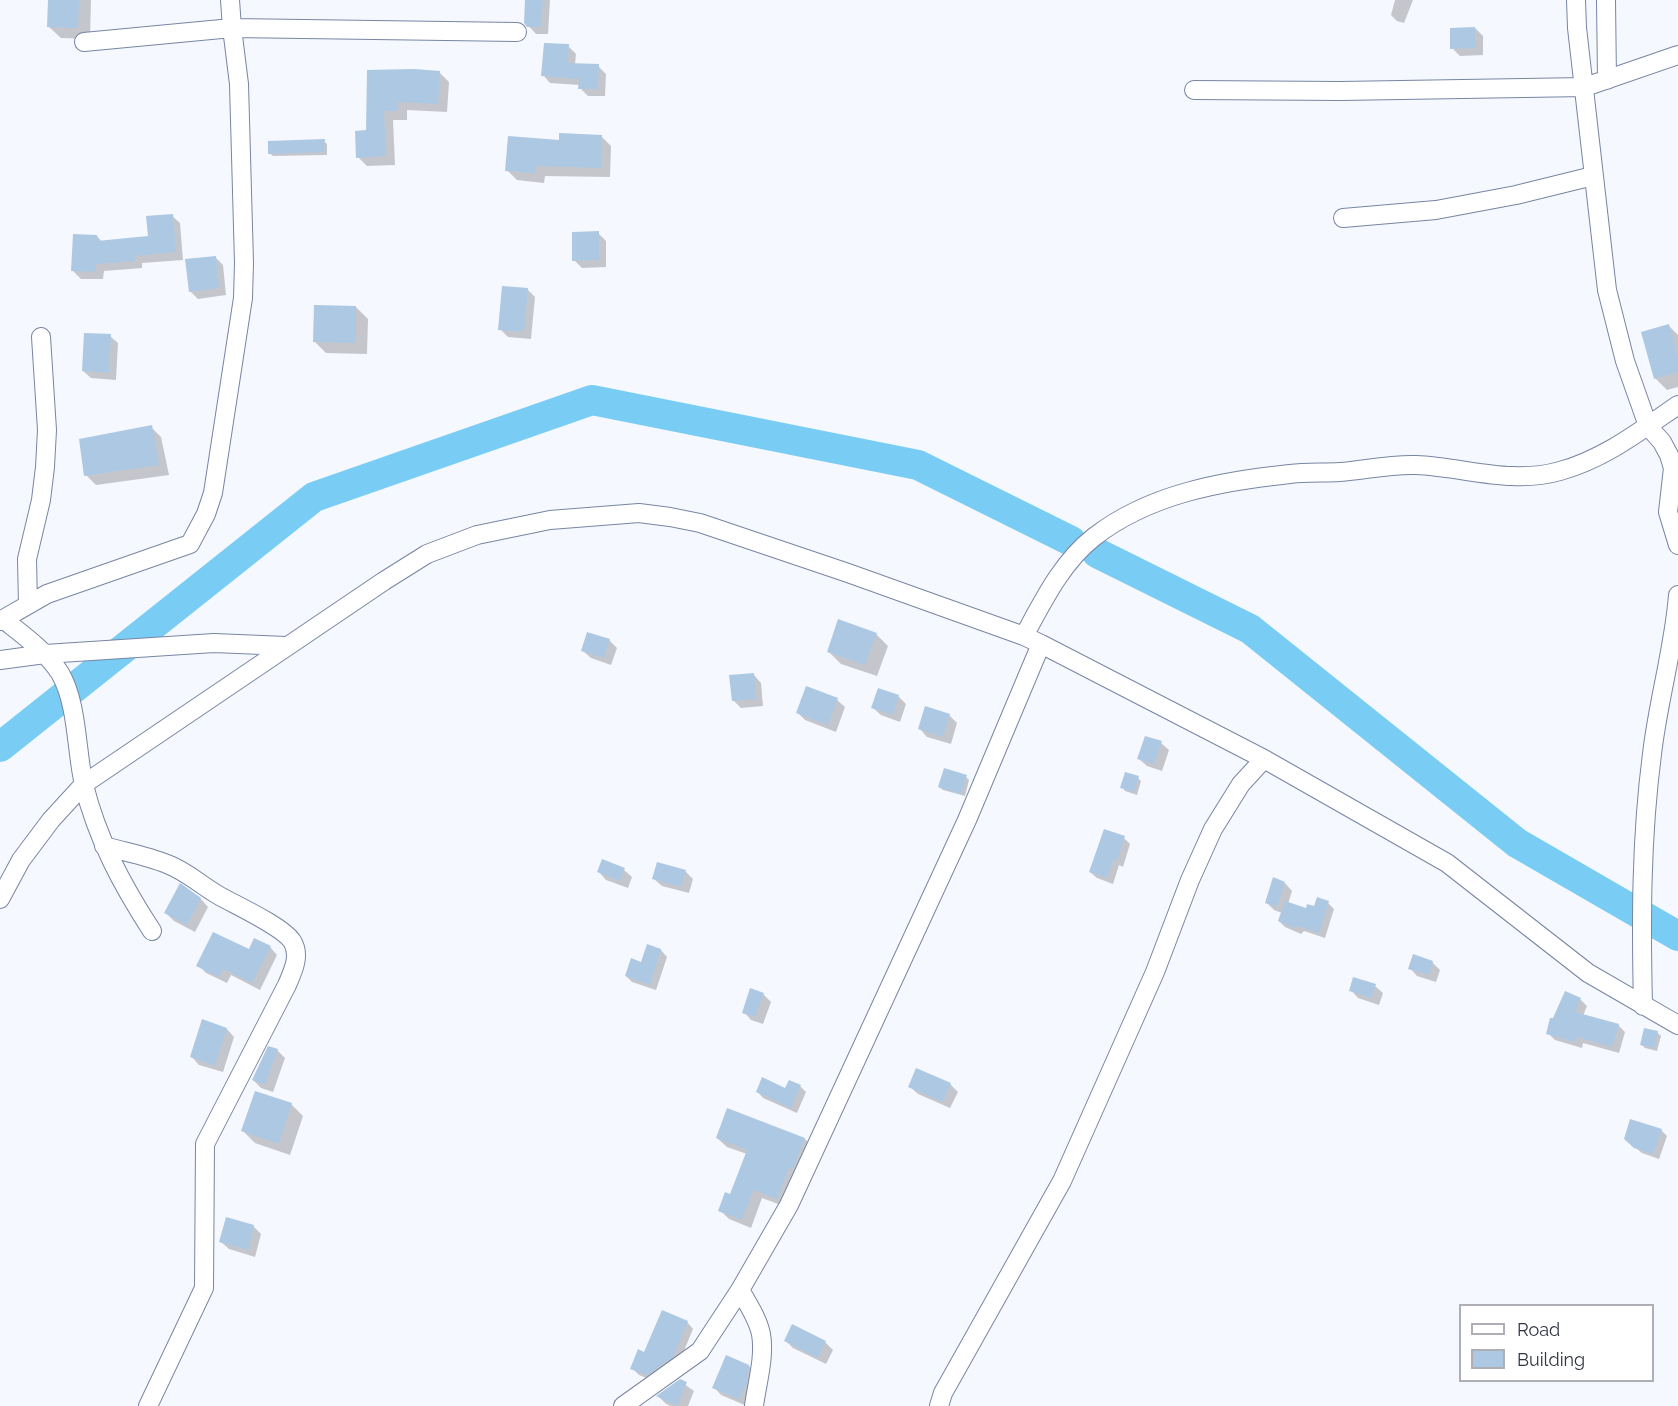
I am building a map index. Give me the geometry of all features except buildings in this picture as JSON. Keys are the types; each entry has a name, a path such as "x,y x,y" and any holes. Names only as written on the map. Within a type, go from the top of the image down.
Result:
{"street":[{"path":"152,931 124,888 105,846 84,784 70,699 60,674 45,654 2,620 47,594 93,576 190,544 210,503 243,298 239,84 230,0"},
{"path":"1576,0 1577,28 1607,290 1625,361 1648,426 1662,442 1669,455 1672,468 1668,512 1678,545"},
{"path":"1606,0 1607,80"},
{"path":"84,42 232,28 517,32"},
{"path":"1194,90 1340,91 1585,87 1678,55"},
{"path":"1343,218 1436,210 1516,195 1593,176"},
{"path":"28,605 27,559 41,500 45,467 46,430 41,337"},
{"path":"1024,636 1058,575 1093,537 1138,508 1218,484 1292,473 1340,472 1386,466 1417,465 1527,477 1559,472 1608,453 1678,405"},
{"path":"0,899 21,860 51,820 84,784 286,646 427,554 477,535 550,520 639,513 700,523 848,573 1041,644 1264,759 1447,863 1588,973 1678,1025"},
{"path":"1643,1006 1641,915 1644,831 1652,753 1678,595"},
{"path":"0,660 45,654 214,643 286,646"},
{"path":"623,1406 700,1351 740,1290 789,1205 967,820 1041,644"},
{"path":"939,1406 943,1393 1062,1181 1151,982 1213,829 1241,784 1264,759"},
{"path":"105,846 167,864 191,876 215,893 280,930 292,941 296,952 295,966 287,985 205,1144 204,1288 148,1406"},
{"path":"740,1290 761,1334 762,1351 754,1406"}],"waterway":[{"path":"0,747 314,497 592,400 918,465 1071,541"},
{"path":"1097,553 1250,629 1517,843 1678,936"}]}
